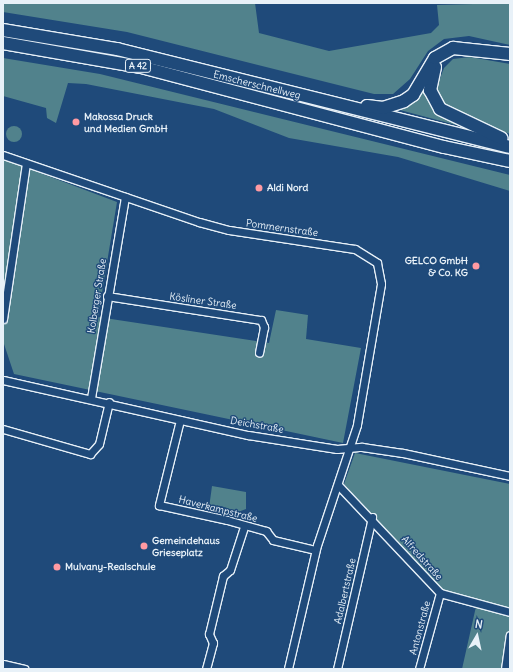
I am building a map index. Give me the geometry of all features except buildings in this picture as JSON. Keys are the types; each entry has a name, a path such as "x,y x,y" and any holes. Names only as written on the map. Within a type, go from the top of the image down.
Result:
{"highway":[{"name":"Emscherschnellweg","path":"3,30 117,49 510,147"},
{"name":"Emscherschnellweg","path":"3,43 141,67 504,159"},
{"path":"288,92 307,91 383,108 413,95 430,65 444,52 468,47 510,54"},
{"path":"510,59 472,52 452,53 438,63 430,82 433,99 440,109 510,141"},
{"path":"504,159 510,166"}],"street":[{"name":"Pommernstraße","path":"3,155 124,197 229,230 355,249 374,259 381,284 350,448"},
{"path":"3,319 26,164"},
{"name":"Kolberger Straße","path":"90,398 124,197"},
{"name":"Kösliner Straße","path":"107,296 261,320 264,327 259,353"},
{"name":"Deichstraße","path":"3,380 109,402 180,420 258,436 337,449 350,448 412,455 510,476"},
{"path":"3,429 90,454 99,444 109,402"},
{"name":"Haverkampstraße","path":"180,420 159,505 227,520 244,527 266,531 273,540 315,550"},
{"path":"288,669 315,550 350,448"},
{"name":"Alfredstraße","path":"338,485 372,517 440,593 510,612"},
{"name":"Adalbertstraße","path":"337,669 372,517"},
{"path":"206,669 213,643 208,634 223,576 230,570 244,527"},
{"name":"Antonstraße","path":"419,669 440,593"},
{"path":"505,669 510,635"},
{"path":"3,664 24,669"}],"green space":[{"path":"3,3 255,3 259,33 329,51 431,33 439,25 437,5 510,3 510,45 469,36 444,39 428,51 410,79 393,94 374,94 127,32 3,12"},
{"path":"470,57 510,64 510,134 480,123 447,107 441,100 437,86 444,68 453,59"},
{"path":"3,58 100,74 510,175 510,191 398,157 289,138 214,109 86,84 68,83 56,123 47,118 46,108 3,96"},
{"path":"426,81 445,117 460,126 396,109"},
{"path":"14,126 20,128 22,134 20,140 14,142 8,140 6,134 8,128"},
{"path":"3,159 117,202 98,317 269,343 276,310 308,315 306,339 361,348 343,443 14,374 3,341"},
{"path":"355,453 510,484 510,669 462,669 477,602 443,591 344,484"},
{"path":"212,486 246,492 246,509 238,512 221,506 209,508"}],"place":[{"name":"Makossa Druck und Medien GmbH","path":"76,122"},
{"name":"Aldi Nord","path":"259,188"},
{"name":"GELCO GmbH & Co. KG","path":"476,266"},
{"name":"Gemeindehaus Grieseplatz","path":"144,546"},
{"name":"Mulvany-Realschule","path":"57,567"}]}
